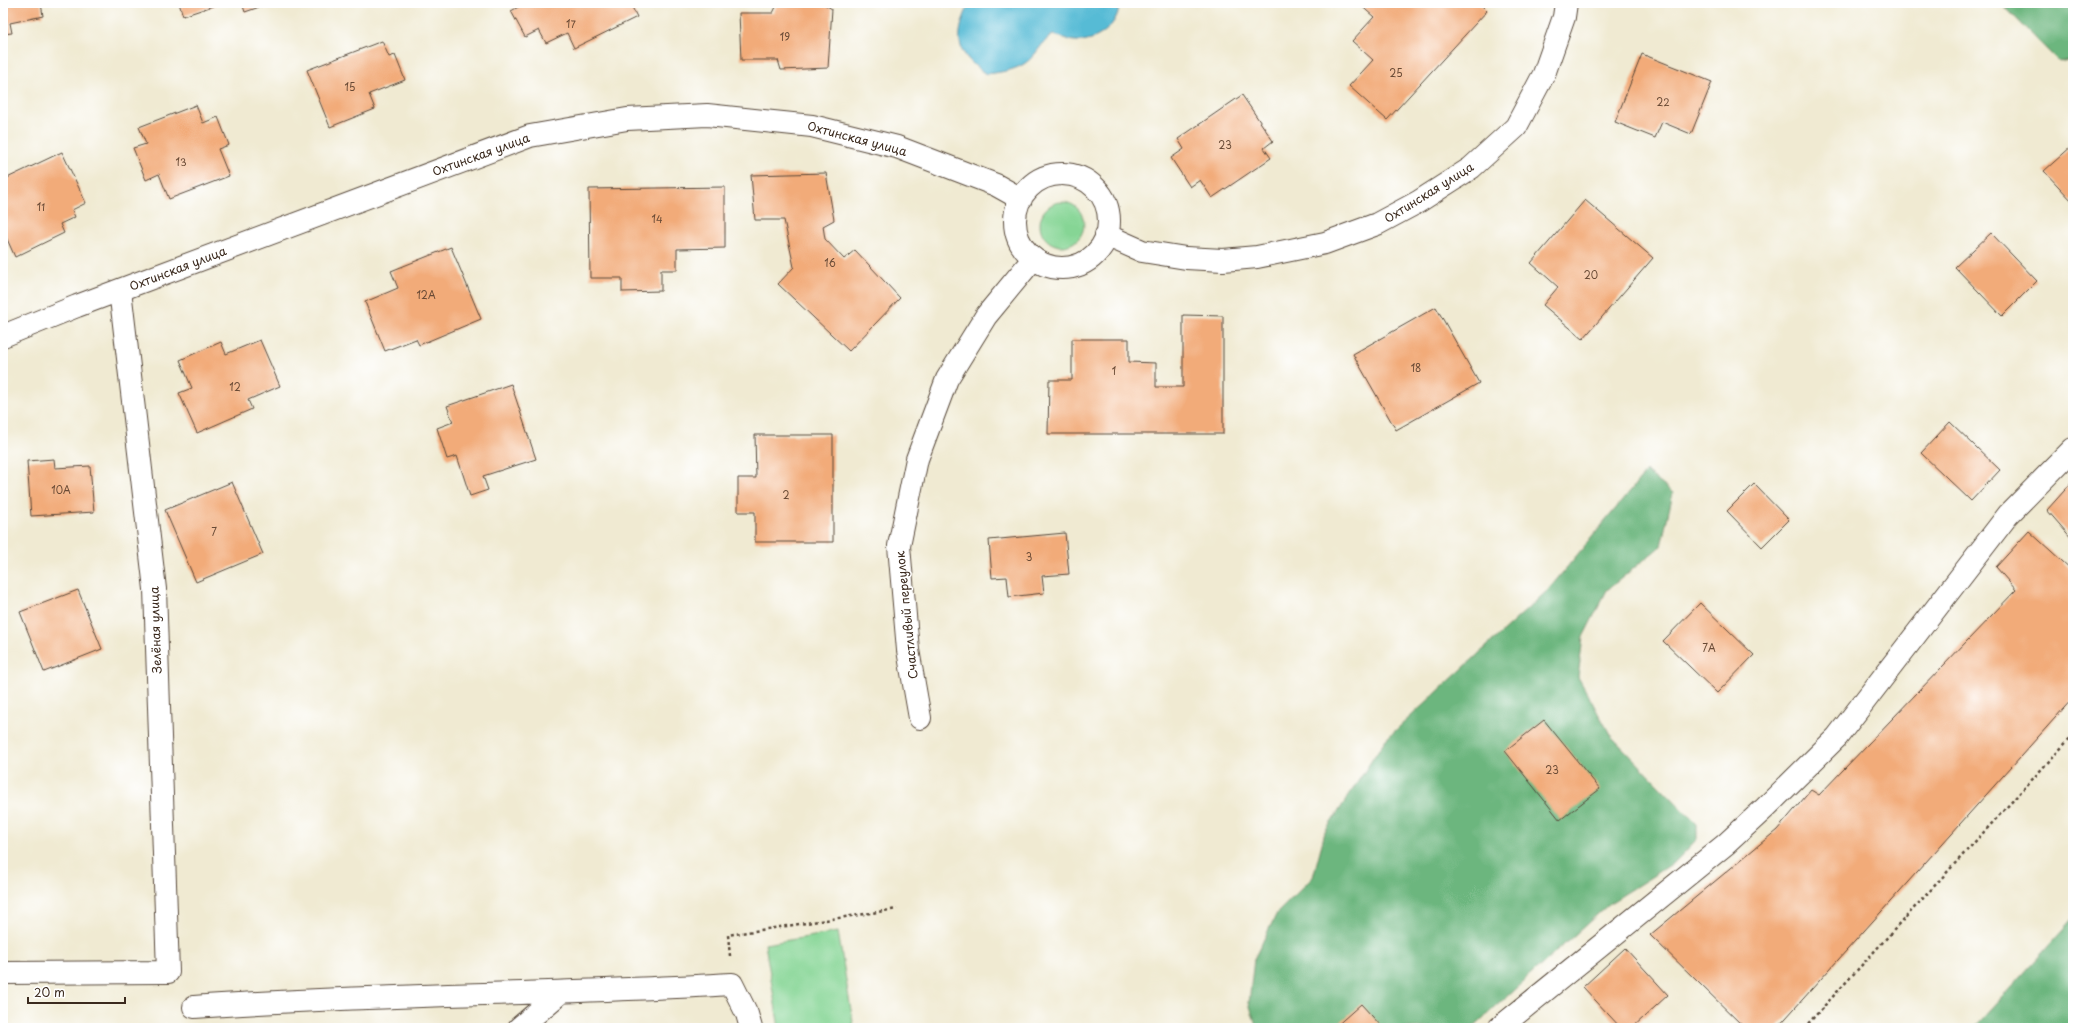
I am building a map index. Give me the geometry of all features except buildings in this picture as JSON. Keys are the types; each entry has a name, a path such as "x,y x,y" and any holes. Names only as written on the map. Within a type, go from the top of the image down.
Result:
{"street":[{"name":"Охтинская улица","path":"1106,235 1142,251 1186,258 1223,260 1257,257 1325,243 1377,224 1418,202 1471,168 1516,127 1544,74 1564,17 1566,3"},
{"name":"Охтинская улица","path":"3,336 120,290 530,136 627,119 707,115 812,126 896,147 996,185 1021,199"},
{"path":"1068,174 1091,184 1106,203 1109,228 1106,235 1100,251 1080,266 1055,269 1033,259 1018,239 1015,215 1024,192 1044,177 1068,174"},
{"name":"Счастливый переулок","path":"920,718 908,650 900,546 917,459 947,379 986,316 1033,259"},
{"name":"Зелёная улица","path":"3,973 168,972 155,589 120,290"},
{"path":"1499,1028 1726,844 1837,737 2008,515 2073,449"},
{"path":"194,1007 300,999 560,993 732,984 747,1014 751,1028"},
{"path":"519,1028 560,993"}],"path":[{"path":"1804,1028 2073,735"},
{"path":"732,984 728,935 896,909"}],"green space":[{"path":"2001,3 2073,3 2073,59 2059,62"},
{"path":"1062,202 1074,206 1080,212 1084,224 1080,236 1074,242 1062,246 1050,242 1044,236 1040,224 1044,212 1050,206"},
{"path":"1646,472 1673,493 1661,546 1607,590 1583,637 1578,677 1611,736 1697,824 1697,839 1675,862 1610,903 1472,1028 1257,1028 1249,1003 1254,959 1277,913 1313,877 1325,832 1385,740 1548,590"},
{"path":"2073,919 2073,1028 1974,1028"},
{"path":"838,932 854,1028 779,1028 765,944"}],"water":[{"path":"976,3 1120,3 1111,26 1098,36 1082,41 1074,41 1053,35 1045,41 1034,55 1024,64 1005,71 986,74 976,67 963,52 960,45 961,28 968,7"}]}
